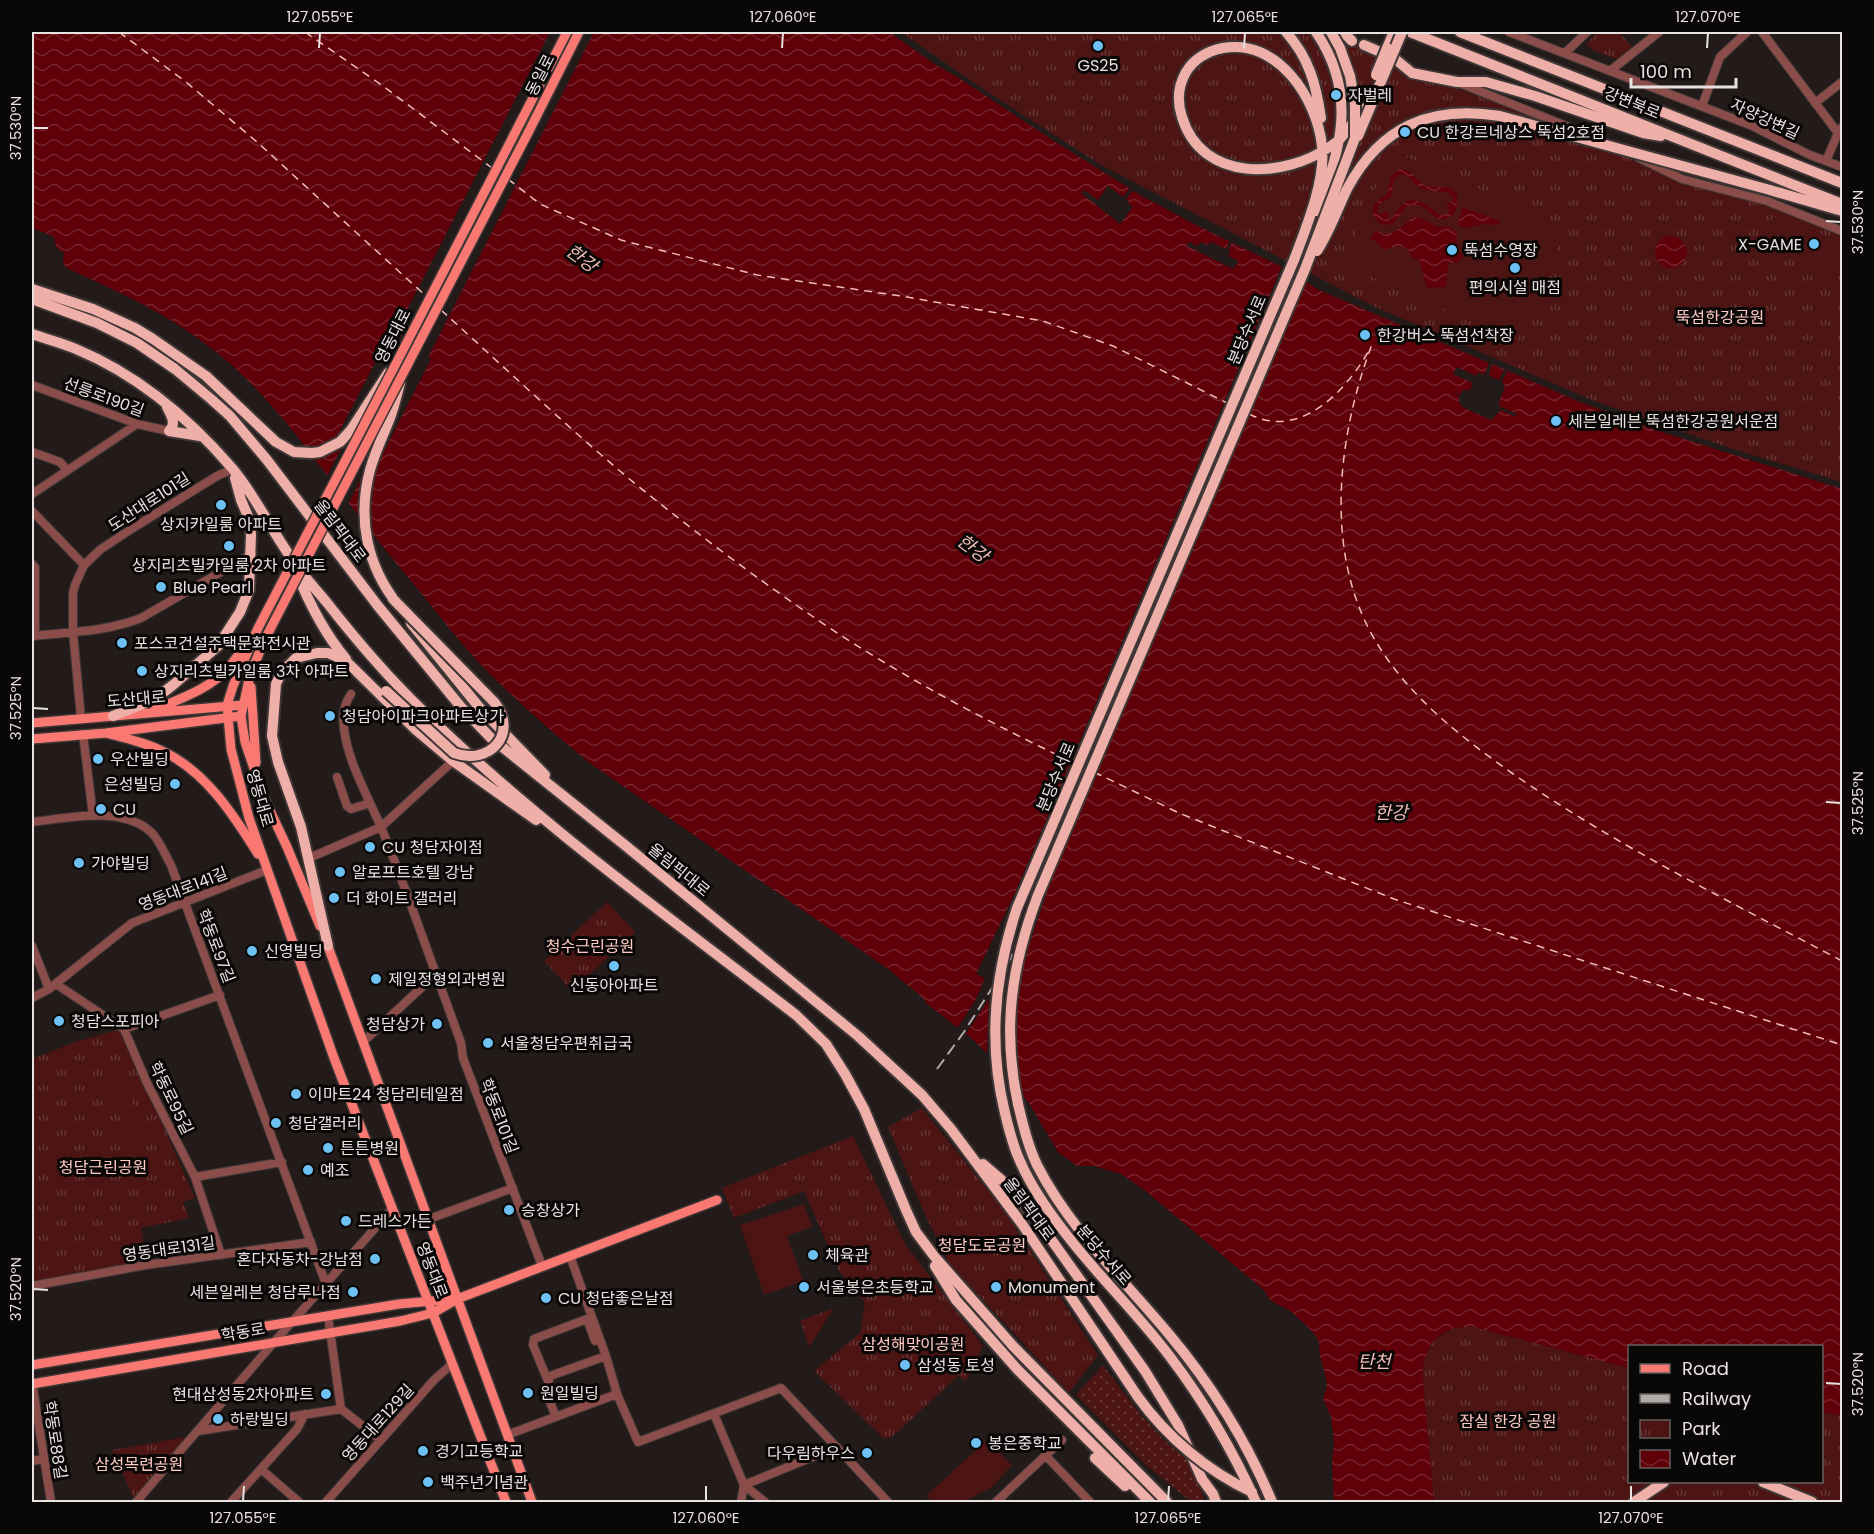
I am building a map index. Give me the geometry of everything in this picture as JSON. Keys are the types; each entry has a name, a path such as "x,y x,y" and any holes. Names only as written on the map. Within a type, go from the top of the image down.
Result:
{"highway":[{"path":"1286,32 1300,49 1311,73 1321,120 1323,164 1306,228 1294,260"},
{"name":"분당수서로","path":"1256,1503 1222,1433 1182,1373 1150,1331 1078,1250 1028,1177 1013,1143 1002,1096 996,1063 995,1016 1001,966 1017,908 1306,236 1337,156 1342,127 1341,101 1327,50 1316,32"},
{"name":"분당수서로","path":"1273,1503 1236,1430 1197,1371 1169,1333 1084,1236 1044,1177 1031,1150 1021,1116 1012,1072 1009,1028 1016,965 1030,914 1305,269 1354,138 1355,104 1352,83 1346,63 1331,32"},
{"path":"1343,32 1352,40"},
{"path":"1321,139 1307,97 1280,65 1263,54 1247,48 1217,49 1208,52 1193,63 1183,78 1179,99 1180,111 1188,131 1201,148 1218,162 1238,168 1251,170 1283,166 1312,156 1332,146 1341,138 1362,107 1394,32"},
{"path":"1342,175 1402,32"},
{"name":"강변북로","path":"1410,32 1842,204"},
{"name":"강변북로","path":"1460,32 1842,183"},
{"path":"1364,45 1394,58 1412,73 1458,82 1486,82 1535,96 1643,133 1682,140"},
{"path":"1305,269 1327,236 1355,176 1371,154 1391,135 1404,127 1442,114 1468,112 1500,116 1842,211"},
{"path":"32,289 93,309 135,328 191,364 276,442 285,448 303,453 321,452 334,446 346,436 402,352"},
{"name":"올림픽대로","path":"32,299 116,332 157,356 230,416 267,460 378,606 461,707 491,738 858,1036 921,1095 966,1149 1034,1241 1138,1398 1165,1429 1204,1463 1238,1485 1273,1503"},
{"path":"32,334 75,349 113,367 153,392 233,469 292,560 358,642 462,749 560,833 796,1015 826,1044 864,1109 916,1232 956,1300 1017,1368 1150,1503"},
{"path":"402,377 391,417 370,469 364,511 367,541 372,560 380,580 393,599 463,687 562,795"},
{"path":"166,404 173,423 169,431 200,436"},
{"path":"113,716 155,699 218,646 240,612 249,590 252,554 249,521 233,469"},
{"path":"292,560 307,597 330,639 355,669 416,730 453,761 606,868"},
{"path":"323,626 386,691 454,753 468,757 479,756 494,747 501,737 503,721 501,712 495,703 393,599"},
{"path":"328,946 301,827 278,762 272,736 276,684 288,664 306,654 328,653 355,669"},
{"path":"966,1149 1011,1188 1069,1262 1155,1387 1178,1425 1202,1479 1213,1494 1216,1503"},
{"path":"916,1232 970,1299 1013,1346 1167,1503"},
{"path":"969,1314 988,1346 1115,1478 1150,1503"},
{"path":"1137,1473 1150,1503"},
{"path":"1634,1503 1663,1483"},
{"path":"1765,1483 1812,1503"}],"main road":[{"name":"동일로","path":"518,126 567,32"},
{"name":"동일로","path":"528,133 579,32"},
{"name":"영동대로","path":"506,1503 334,1058 266,868 242,795 231,749 227,705 258,628 518,126"},
{"name":"영동대로","path":"528,133 264,641 250,675 241,716 245,742 256,777 328,946 532,1503"},
{"path":"147,713 216,679 227,669 258,628"},
{"path":"250,675 256,777"},
{"name":"도산대로","path":"32,723 243,705"},
{"name":"도산대로","path":"32,739 106,733 241,716"},
{"path":"106,733 142,742 162,750 200,778 231,811 266,868"},
{"name":"학동로","path":"32,1383 331,1333 433,1313 457,1299 717,1200"},
{"name":"학동로","path":"32,1365 328,1316 427,1301 457,1299"}],"street":[{"name":"자양강변길","path":"1509,32 1750,125 1810,155 1842,167"},
{"path":"1565,53 1587,32"},
{"path":"1610,71 1659,32"},
{"path":"1702,106 1720,57 1747,32"},
{"path":"1762,32 1815,103 1841,131 1826,161"},
{"path":"1458,82 1594,136 1682,179 1767,201 1842,231"},
{"path":"1815,103 1842,82"},
{"name":"선릉로190길","path":"32,385 137,424 169,431"},
{"path":"32,494 137,424"},
{"path":"32,452 60,462 67,470"},
{"name":"도산대로101길","path":"81,718 73,632 73,593 84,565 101,549 133,528 217,476 233,469"},
{"path":"32,511 84,565"},
{"path":"32,564 35,567 33,636 110,628 141,618 252,554"},
{"name":"학동로101길","path":"351,694 344,710 344,731 361,783 381,827 461,1043 463,1058 542,1266"},
{"path":"83,734 93,816"},
{"path":"309,858 381,827 453,761"},
{"path":"337,777 347,806 351,808 370,803"},
{"name":"학동로97길","path":"32,822 93,816 126,818 142,824 154,835 171,865 326,1284"},
{"name":"영동대로141길","path":"32,998 53,986 132,923 266,868"},
{"path":"32,946 53,986 124,1029"},
{"path":"363,1042 436,974"},
{"name":"학동로97길","path":"124,1029 220,995"},
{"name":"학동로95길","path":"124,1029 147,1083 195,1178 221,1255"},
{"path":"195,1178 282,1162"},
{"path":"429,1220 513,1188"},
{"path":"136,1503 274,1341 392,1209"},
{"name":"영동대로131길","path":"32,1286 146,1265 311,1242"},
{"path":"570,1256 606,1356 617,1394 638,1442 781,1388 888,1503"},
{"path":"328,1316 341,1409 381,1440"},
{"path":"548,1381 533,1345 534,1339 587,1320 595,1341"},
{"path":"556,1417 546,1392 550,1376 606,1356"},
{"name":"영동대로129길","path":"326,1503 434,1380 452,1364"},
{"name":"학동로88길","path":"32,1383 51,1503"},
{"path":"507,1435 617,1394"},
{"path":"198,1431 341,1409"},
{"path":"231,1503 297,1429 305,1414"},
{"path":"714,1414 744,1485 765,1503"},
{"path":"996,1503 1062,1440"},
{"path":"744,1485 837,1447"},
{"path":"1046,1456 1090,1503"},
{"path":"32,1461 44,1459"},
{"path":"261,1469 299,1503"},
{"path":"741,1503 744,1485"}],"green space":[{"name":"뚝섬한강공원","path":"901,32 1331,32 1410,69 1596,143 1682,182 1766,203 1842,235 1842,482 1733,449 1597,402 1375,307 1101,165 980,87"},
{"path":"1598,32 1619,32 1632,47 1617,59 1592,50 1586,44"},
{"name":"뚝섬수영장","path":"1392,151 1555,222 1550,231 1563,237 1517,341 1342,264"},
{"name":"X-GAME","path":"1777,216 1842,242 1842,275 1812,263 1785,243 1771,226 1771,220"},
{"name":"청수근린공원","path":"607,902 635,932 572,991 544,961"},
{"name":"청담근린공원","path":"120,1029 195,1198 183,1202 189,1218 141,1228 147,1264 32,1284 32,1059 75,1042"},
{"path":"117,1074 147,1131 132,1139 101,1081"},
{"name":"청담도로공원","path":"922,1108 1005,1212 1098,1355 1069,1393 949,1263 926,1217 888,1127"},
{"name":"삼성해맞이공원","path":"853,1136 905,1244 983,1346 966,1381 958,1376 891,1438 883,1438 814,1371 860,1333 865,1303 839,1271 804,1191 734,1218 722,1188"},
{"path":"804,1204 812,1227 787,1236 803,1281 764,1295 740,1225"},
{"path":"834,1308 809,1347 800,1321"},
{"name":"잠실 한강 공원","path":"1474,1327 1628,1368 1628,1483 1823,1483 1823,1412 1842,1416 1842,1502 1434,1502 1423,1368 1432,1345 1443,1334 1451,1330"},
{"path":"1103,1365 1140,1414 1165,1441 1192,1464 1205,1502 1190,1501 1146,1465 1076,1395"},
{"name":"삼성목련공원","path":"186,1437 134,1499 112,1450"},
{"path":"987,1440 1012,1465 992,1487 963,1502 932,1501 926,1496"}],"water":[{"name":"한강","path":"32,32 889,32 936,65 1140,195 1286,269 1319,290 1580,402 1665,433 1842,489 1842,1416 1823,1412 1823,1345 1628,1345 1628,1368 1474,1327 1462,1327 1443,1334 1435,1340 1426,1356 1424,1367 1423,1378 1434,1502 1334,1502 1332,1462 1334,1442 1331,1417 1323,1398 1327,1387 1326,1378 1319,1342 1305,1324 1289,1310 1271,1301 1264,1290 1143,1189 1121,1174 1094,1166 1077,1166 1058,1152 1029,1103 990,1056 888,969 591,764 552,732 502,686 464,646 292,430 240,373 203,342 167,318 68,269 63,264 64,253 56,247 54,237 32,228"},
{"path":"1399,169 1404,170 1426,186 1452,189 1457,196 1456,211 1451,216 1439,219 1420,205 1413,205 1405,208 1392,223 1380,224 1373,215 1373,208 1378,200 1387,195 1391,176","holes":["1400,174 1408,176 1422,188 1449,193 1453,198 1452,203 1447,202 1450,209 1446,214 1437,213 1413,200 1401,206 1391,220 1388,219 1386,211 1382,214 1378,213 1378,206 1391,196 1394,180"]},
{"path":"1464,208 1498,220 1500,223 1465,228 1460,226 1458,222"},
{"path":"1419,217 1436,226 1452,228 1457,233 1457,246 1463,257 1457,263 1448,263 1446,287 1427,288 1419,260 1412,257 1406,248 1397,246 1384,250 1370,239 1376,231 1392,233 1400,229 1411,218"},
{"path":"1671,236 1682,241 1687,252 1682,263 1671,268 1660,263 1655,252 1660,241"}],"pier":[{"path":"550,32 594,32 428,357 431,359 380,459 365,471 347,506 326,478 341,449 339,432 389,336 393,337"},
{"path":"1108,186 1123,197 1132,186 1135,188 1126,199 1133,207 1120,224 1081,193 1084,190 1098,200"},
{"path":"1230,241 1232,242 1228,256 1239,261 1233,269 1187,246 1189,242 1198,246 1200,242 1207,245 1212,242 1226,249"},
{"path":"1283,264 1305,278 1212,505 1050,883 1016,984 1016,1076 1024,1102 987,1058 989,999 964,1036 956,1030 975,1001 985,978 976,974 1015,893"},
{"path":"1489,363 1492,364 1489,375 1494,378 1499,380 1504,370 1507,371 1502,381 1505,387 1499,406 1517,414 1516,417 1501,410 1491,420 1462,407 1459,396 1452,392 1460,395 1463,390 1470,390 1473,383 1453,374 1457,367 1476,376 1477,373 1485,374"}],"ferry route":[{"path":"119,32 186,82 257,142 427,297"},
{"path":"305,32 383,86 492,168"},
{"path":"508,179 540,204 621,240 757,275 901,296 1043,321 1113,346 1229,404"},
{"path":"441,310 627,477 765,583 875,657 973,713 1074,763"},
{"path":"1249,414 1268,421 1287,421 1304,416 1336,394 1350,379 1371,347 1350,420 1344,459 1341,497 1343,536 1349,574 1361,611 1378,645 1392,665 1407,684 1460,734 1558,804 1678,874 1842,961"},
{"path":"1094,772 1179,813 1394,899 1842,1045"}],"railway":[{"path":"937,1069 964,1032 1011,958 1405,32"}],"place":[{"name":"GS25","path":"1098,46"},
{"name":"자벌레","path":"1336,95"},
{"name":"CU 한강르네상스 뚝섬2호점","path":"1405,132"},
{"name":"X-GAME","path":"1814,244"},
{"name":"뚝섬수영장","path":"1452,250"},
{"name":"편의시설 매점","path":"1515,268"},
{"name":"한강버스 뚝섬선착장","path":"1365,335"},
{"name":"세븐일레븐 뚝섬한강공원서운점","path":"1556,421"},
{"name":"상지카일룸 아파트","path":"221,505"},
{"name":"상지리츠빌카일룸 2차 아파트","path":"229,546"},
{"name":"Blue Pearl","path":"161,587"},
{"name":"포스코건설주택문화전시관","path":"122,643"},
{"name":"상지리츠빌카일룸 3차 아파트","path":"142,671"},
{"name":"청담아이파크아파트상가","path":"330,716"},
{"name":"우산빌딩","path":"98,759"},
{"name":"은성빌딩","path":"175,784"},
{"name":"CU","path":"101,809"},
{"name":"CU 청담자이점","path":"370,847"},
{"name":"가야빌딩","path":"79,863"},
{"name":"알로프트호텔 강남","path":"340,872"},
{"name":"더 화이트 갤러리","path":"334,898"},
{"name":"신영빌딩","path":"252,951"},
{"name":"신동아아파트","path":"614,966"},
{"name":"제일정형외과병원","path":"376,979"},
{"name":"청담스포피아","path":"59,1021"},
{"name":"청담상가","path":"437,1024"},
{"name":"서울청담우편취급국","path":"488,1043"},
{"name":"이마트24 청담리테일점","path":"296,1094"},
{"name":"청담갤러리","path":"276,1123"},
{"name":"튼튼병원","path":"328,1148"},
{"name":"예조","path":"308,1170"},
{"name":"승창상가","path":"509,1210"},
{"name":"드레스가든","path":"346,1221"},
{"name":"체육관","path":"813,1255"},
{"name":"혼다자동차-강남점","path":"375,1259"},
{"name":"서울봉은초등학교","path":"804,1287"},
{"name":"Monument","path":"996,1287"},
{"name":"세븐일레븐 청담루나점","path":"353,1292"},
{"name":"CU 청담좋은날점","path":"546,1298"},
{"name":"삼성동 토성","path":"905,1365"},
{"name":"원일빌딩","path":"528,1393"},
{"name":"현대삼성동2차아파트","path":"326,1394"},
{"name":"하랑빌딩","path":"218,1419"},
{"name":"봉은중학교","path":"976,1443"},
{"name":"경기고등학교","path":"423,1451"},
{"name":"다우림하우스","path":"867,1453"},
{"name":"백주년기념관","path":"428,1482"}],"water label":[{"name":"탄천","path":"1374,1361"}]}
